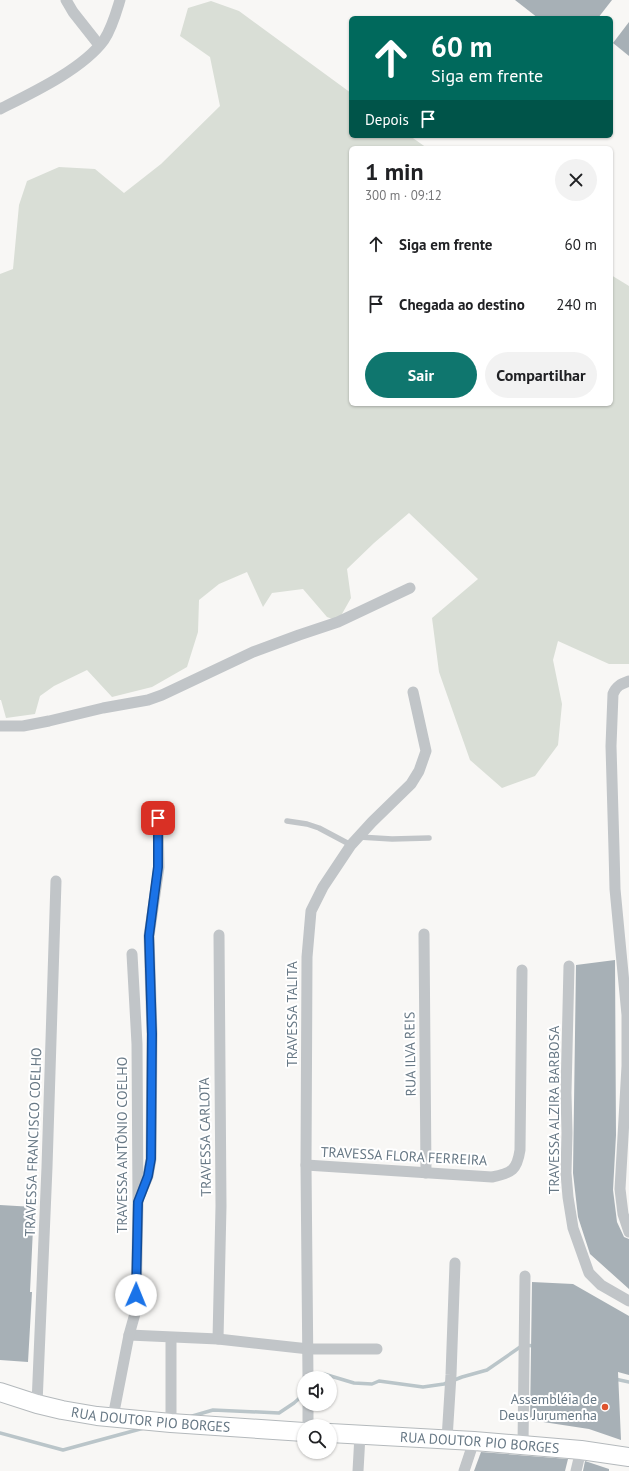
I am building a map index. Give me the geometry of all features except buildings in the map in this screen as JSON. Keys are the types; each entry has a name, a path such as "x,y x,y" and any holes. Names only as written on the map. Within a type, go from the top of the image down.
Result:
{"main road":[{"name":"RUA DOUTOR PIO BORGES","path":"0,1392 37,1404 62,1410 113,1417 171,1423 297,1432"},
{"name":"RUA DOUTOR PIO BORGES","path":"337,1433 474,1441 582,1450 629,1457"}],"street":[{"path":"66,0 73,12 99,46"},
{"path":"0,109 48,85 83,61 99,46 108,31 120,0"},
{"path":"0,726 23,726 103,708 148,700 162,695 253,652 299,634 338,622 410,588"},
{"path":"629,681 616,688 613,694 611,746 616,889 627,1016 627,1066 620,1189 623,1214 629,1232"},
{"name":"TRAVESSA TALITA","path":"308,1371 306,1165 307,957 311,911 323,888 355,841 410,784 423,762 426,750 413,692"},
{"path":"138,1202 148,1176 151,1159 152,1070 149,936 158,867 158,818"},
{"name":"TRAVESSA FRANCISCO COELHO","path":"37,1404 48,1167 56,881"},
{"name":"RUA ILVA REIS","path":"424,934 426,1173"},
{"name":"TRAVESSA CARLOTA","path":"218,1339 221,1206 219,935"},
{"name":"TRAVESSA ANTÔNIO COELHO","path":"113,1417 129,1335 136,1310 138,1202 137,1068 132,954"},
{"name":"TRAVESSA ALZIRA BARBOSA","path":"569,966 566,1173 573,1228 589,1273 601,1285 629,1301"},
{"name":"TRAVESSA FLORA FERREIRA","path":"306,1165 492,1177 508,1173 516,1168 520,1150 522,970"},
{"path":"137,1068 152,1070"},
{"path":"447,1439 455,1263"},
{"path":"523,1445 525,1276"},
{"path":"129,1335 218,1339 309,1349 377,1349"},
{"path":"171,1338 171,1423"},
{"path":"358,1471 360,1435"},
{"path":"464,1471 474,1441"},
{"path":"576,1471 582,1450"}],"lane":[{"path":"287,821 307,824 355,841 429,838"}],"shaded area":[{"path":"211,1 239,11 349,92 349,138 413,138 424,146 349,146 349,406 613,406 613,276 629,286 629,664 609,664 558,641 553,660 562,704 558,745 535,776 502,788 470,760 439,672 432,618 478,579 409,513 347,569 351,598 338,621 327,617 303,589 272,593 263,607 247,572 219,584 199,600 198,632 187,667 152,687 112,697 87,670 54,686 40,696 35,714 6,718 0,700 0,274 13,269 19,205 27,181 59,167 95,169 124,193 161,164 220,106 210,57 180,36 188,8"}],"waterway":[{"path":"337,1378 354,1383 372,1384 379,1381 423,1387 444,1384 487,1370 523,1345 535,1346"},
{"path":"615,1379 629,1382"},
{"path":"189,1417 213,1410 279,1413 297,1400"},
{"path":"0,1433 63,1450 144,1428"}],"place":[{"name":"Assembléia de Deus Jurumenha","path":"605,1407"}],"route":[{"path":"136,1295 138,1202 148,1176 151,1159 152,1034 149,936 158,867 158,818"}]}
